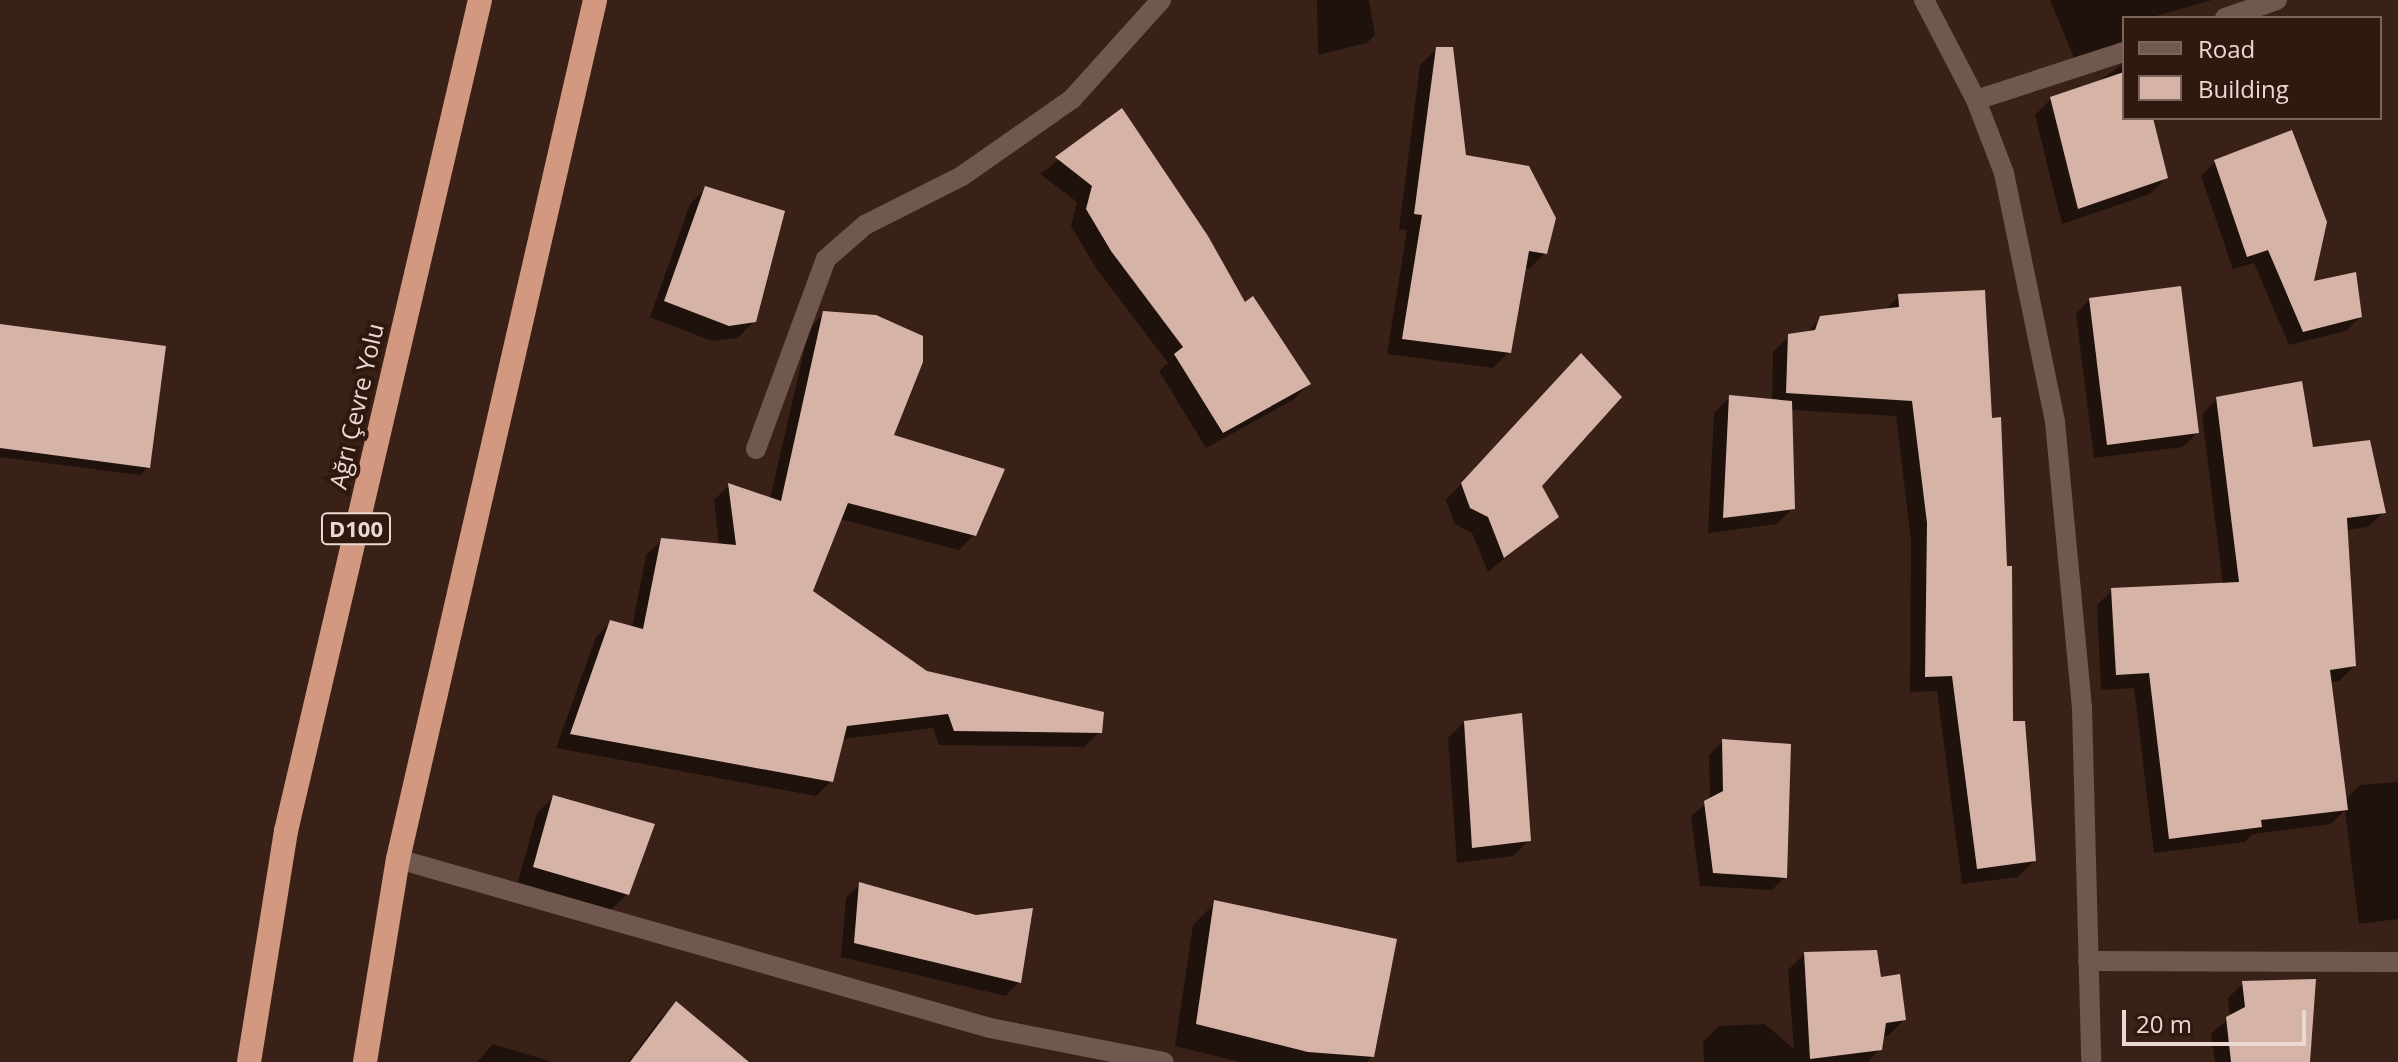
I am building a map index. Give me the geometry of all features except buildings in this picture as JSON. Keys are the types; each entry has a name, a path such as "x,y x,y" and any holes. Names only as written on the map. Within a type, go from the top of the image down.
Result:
{"highway":[{"name":"Ağrı Çevre Yolu","path":"249,1062 286,831 480,0"},
{"path":"365,1062 398,859 595,0"}],"street":[{"path":"756,449 826,259 865,225 962,176 1072,99 1161,0"},
{"path":"1924,0 1976,100 2004,173 2055,422 2082,708 2091,1062"},
{"path":"2231,16 2277,0"},
{"path":"1976,100 2122,53"},
{"path":"398,859 990,1028 1164,1062"},
{"path":"2088,961 2398,962"}]}
